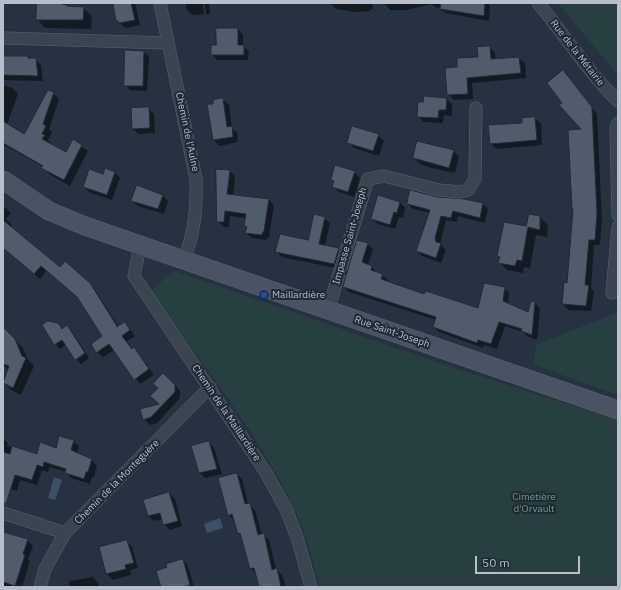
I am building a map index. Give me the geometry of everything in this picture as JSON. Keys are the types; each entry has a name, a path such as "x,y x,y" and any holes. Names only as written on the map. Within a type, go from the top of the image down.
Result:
{"main road":[{"name":"Rue Saint-Joseph","path":"3,180 49,211 85,226 165,255 618,410"}],"street":[{"name":"Chemin de l'Aulne","path":"160,3 196,179 197,206 193,232 183,261"},
{"name":"Rue de la Métairie","path":"538,3 580,59 618,101"},
{"path":"3,38 168,43"},
{"name":"Impasse Saint-Joseph","path":"328,310 368,179 384,176 439,190 460,192 468,190 475,179 476,108"},
{"path":"618,123 616,128 618,214"},
{"path":"612,293 618,227"},
{"name":"Chemin de la Maillardière","path":"140,246 134,276 265,471 286,509 297,538 311,587"},
{"name":"Chemin de la Monteguère","path":"40,587 45,569 66,533 210,387"},
{"path":"3,513 66,533"}],"green space":[{"path":"558,3 618,3 618,75"},
{"name":"Cimetière d'Orvault","path":"174,271 448,366 618,420 618,587 320,587 303,529 272,466 213,377 150,291"},
{"path":"618,312 618,395 534,365 536,345"}],"water":[{"path":"54,477 62,480 55,500 48,498"},
{"path":"220,518 223,528 207,533 204,524"}],"building":[{"path":"37,3 58,3 67,6 84,7 83,20 36,20"},
{"path":"113,3 131,3 135,20 120,23 116,20"},
{"path":"441,3 485,3 484,16 440,9"},
{"path":"216,28 238,28 238,45 244,45 244,55 211,55 211,45 216,45"},
{"path":"490,46 491,59 519,57 521,73 467,78 468,94 447,95 445,68 457,67 457,58 478,57 477,47"},
{"path":"125,50 144,51 143,86 124,86"},
{"path":"3,56 28,56 28,58 36,58 38,76 3,75"},
{"path":"563,70 592,107 597,214 595,240 589,240 585,285 589,285 586,306 562,304 564,282 567,283 573,209 568,130 581,129 559,105 562,103 547,83"},
{"path":"48,90 54,92 43,124 46,126 42,134 45,135 42,139 66,152 73,139 82,145 64,180 41,168 43,166 3,143 3,121 24,134"},
{"path":"424,96 447,98 446,110 439,110 438,118 417,117 418,102 423,102"},
{"path":"223,98 227,127 232,126 233,137 213,140 207,104 213,104 213,100"},
{"path":"149,107 150,128 132,129 131,108"},
{"path":"535,117 537,140 490,144 488,125 522,123 522,118"},
{"path":"352,126 379,134 373,151 347,143"},
{"path":"417,141 454,150 449,168 413,158"},
{"path":"335,165 355,171 348,192 332,187 334,181 331,180"},
{"path":"105,168 115,172 107,195 83,187 89,169 103,174"},
{"path":"216,169 230,170 227,194 269,199 264,231 261,235 245,233 247,227 244,226 246,214 225,211 224,222 217,222"},
{"path":"137,185 163,195 158,209 131,201"},
{"path":"410,190 438,197 464,199 483,203 480,218 453,211 451,218 441,216 435,238 436,242 441,243 436,258 416,251 430,210 407,204"},
{"path":"378,195 400,202 397,213 394,212 390,225 371,219"},
{"path":"314,214 325,217 319,244 339,248 334,264 275,252 280,234 308,240"},
{"path":"529,214 540,216 540,230 528,227 522,261 517,260 515,266 498,263 500,257 497,256 504,222 526,226"},
{"path":"3,220 60,267 65,261 90,283 117,326 116,327 125,322 130,330 122,336 132,349 134,347 149,369 134,380 109,344 96,353 91,344 102,336 77,297 41,266 34,274 3,248"},
{"path":"357,240 368,243 362,262 372,266 371,270 383,274 381,279 424,294 426,291 478,308 484,283 505,287 503,301 528,312 531,301 535,302 532,335 521,331 522,329 499,322 491,344 478,340 477,343 433,327 436,317 343,287"},
{"path":"48,321 58,323 62,329 67,325 85,353 75,360 62,340 54,345 42,325"},
{"path":"3,327 15,339 22,356 26,358 13,388 3,383 9,366 3,364"},
{"path":"163,373 175,385 175,392 151,417 143,420 140,409 159,404 150,396 158,388 153,384"},
{"path":"59,436 74,440 71,450 92,459 84,479 65,473 66,469 44,462 43,467 37,465 32,480 15,475 6,504 3,503 3,452 10,454 12,446 37,454 40,442 56,448"},
{"path":"209,441 217,469 199,473 191,446"},
{"path":"237,473 245,504 250,503 258,535 264,533 272,570 277,568 281,587 259,587 254,568 250,569 240,533 238,534 232,514 228,516 218,478"},
{"path":"169,492 178,521 163,525 160,513 148,516 143,500"},
{"path":"3,532 28,539 23,554 25,555 15,586 3,582"},
{"path":"127,540 134,563 125,565 126,569 106,574 99,547"},
{"path":"183,559 190,585 182,587 161,587 156,571 167,567 166,564"}],"place":[{"name":"Maillardière","path":"264,295"}]}
